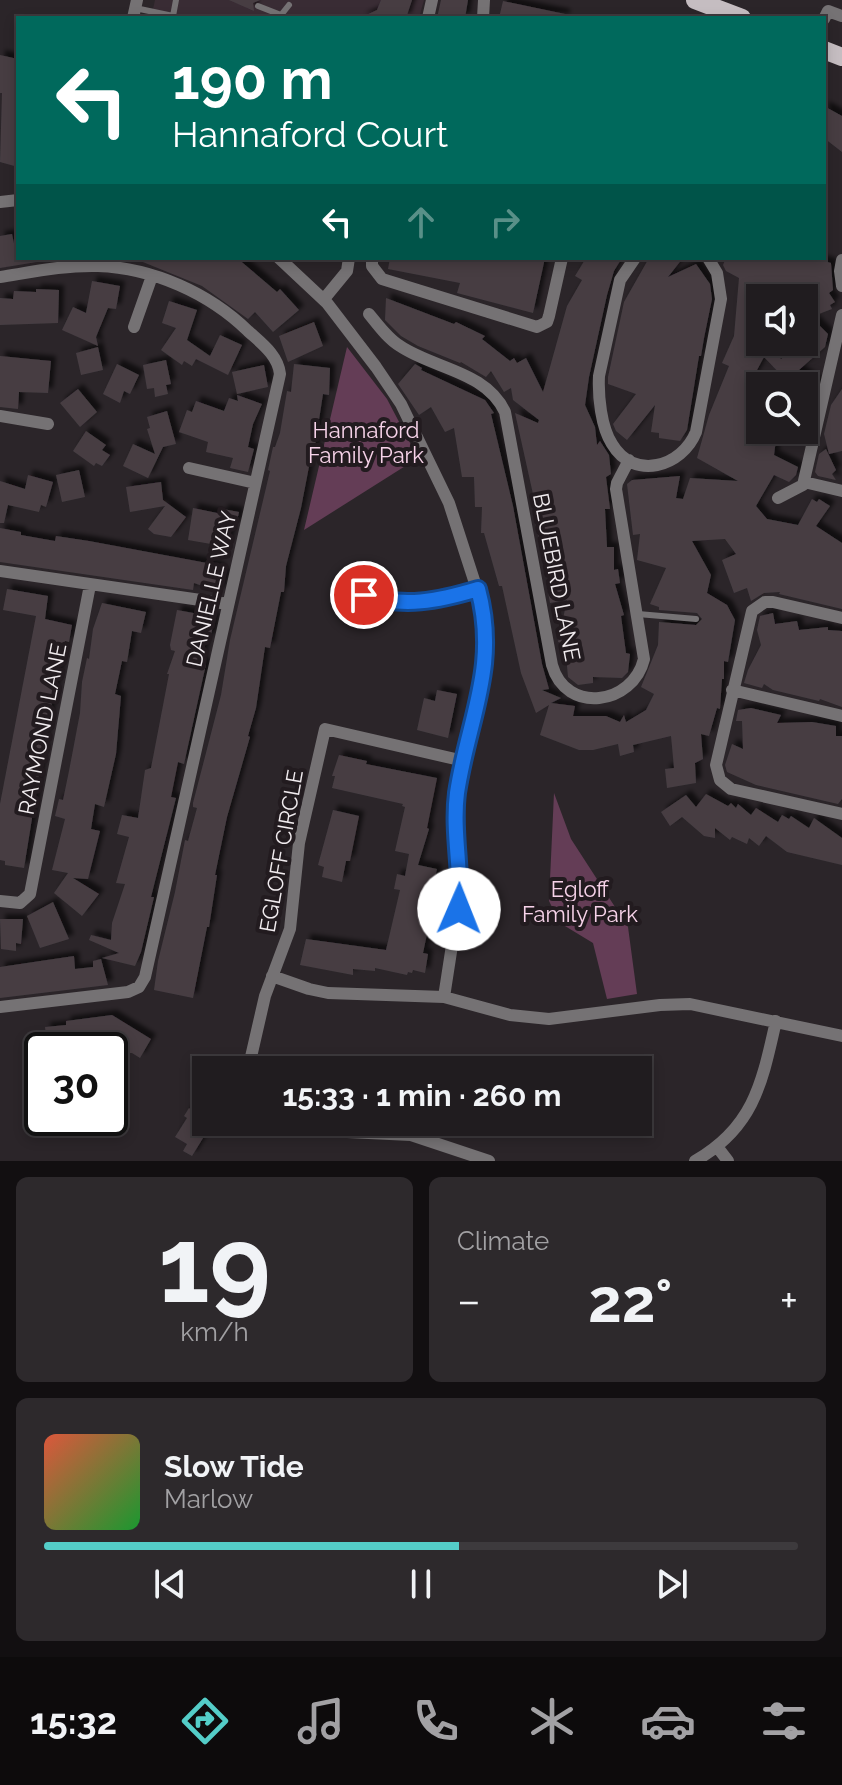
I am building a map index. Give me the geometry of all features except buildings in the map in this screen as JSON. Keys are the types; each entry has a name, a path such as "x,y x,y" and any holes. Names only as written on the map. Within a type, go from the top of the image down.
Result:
{"main road":[{"path":"710,3 738,16"}],"street":[{"path":"826,16 828,11 842,16"},
{"path":"281,260 324,299 376,367 416,431 449,503 484,611 486,653 456,814 459,909 444,997"},
{"path":"324,299 347,271 349,260"},
{"path":"372,260 372,266 382,279 537,327 547,322 562,260"},
{"path":"634,260 620,280 599,376 607,434 619,453 646,466 668,463 684,453 696,432 721,299 717,273 709,260"},
{"path":"842,260 842,286"},
{"name":"DANIELLE WAY","path":"0,277 99,262 180,285 218,306 245,327 279,367 279,381 142,984 128,992 0,1007"},
{"path":"134,327 152,276"},
{"name":"BLUEBIRD LANE","path":"369,314 402,348 482,384 499,400 505,412 552,665 564,687 580,696 592,698 618,694 642,669 644,659 638,614 616,489 629,460"},
{"path":"778,498 803,485 842,315"},
{"path":"0,416 48,424"},
{"path":"189,468 255,483"},
{"path":"804,482 842,491"},
{"path":"0,571 228,604"},
{"name":"RAYMOND LANE","path":"0,901 20,903 32,887 90,585"},
{"path":"364,595 412,604 478,589"},
{"path":"842,618 773,602 758,605 749,617 716,765 717,774 731,789 842,814"},
{"path":"732,690 842,716"},
{"name":"EGLOFF CIRCLE","path":"251,1056 265,996 290,929 299,843 325,729 464,761"},
{"path":"272,976 328,993 444,997 530,1019 569,1018 670,1004 709,1006 842,1036"},
{"path":"695,1161 718,1148 742,1121 756,1097 763,1080 776,1021"},
{"path":"414,1136 489,1161"},
{"path":"718,1148 728,1161"}],"lane":[{"path":"258,6 281,15 289,5"},
{"path":"135,9 171,16"},
{"path":"638,614 696,619"}],"shaded area":[{"path":"155,0 424,0 420,16 151,16"}],"green space":[{"name":"Hannaford Family Park","path":"347,347 387,399 418,458 304,530"},
{"name":"Egloff Family Park","path":"554,793 571,839 628,927 637,994 607,999 593,943 560,923 549,901"}],"route":[{"path":"364,595 412,604 478,589 487,637 484,670 457,794 459,909"}]}
